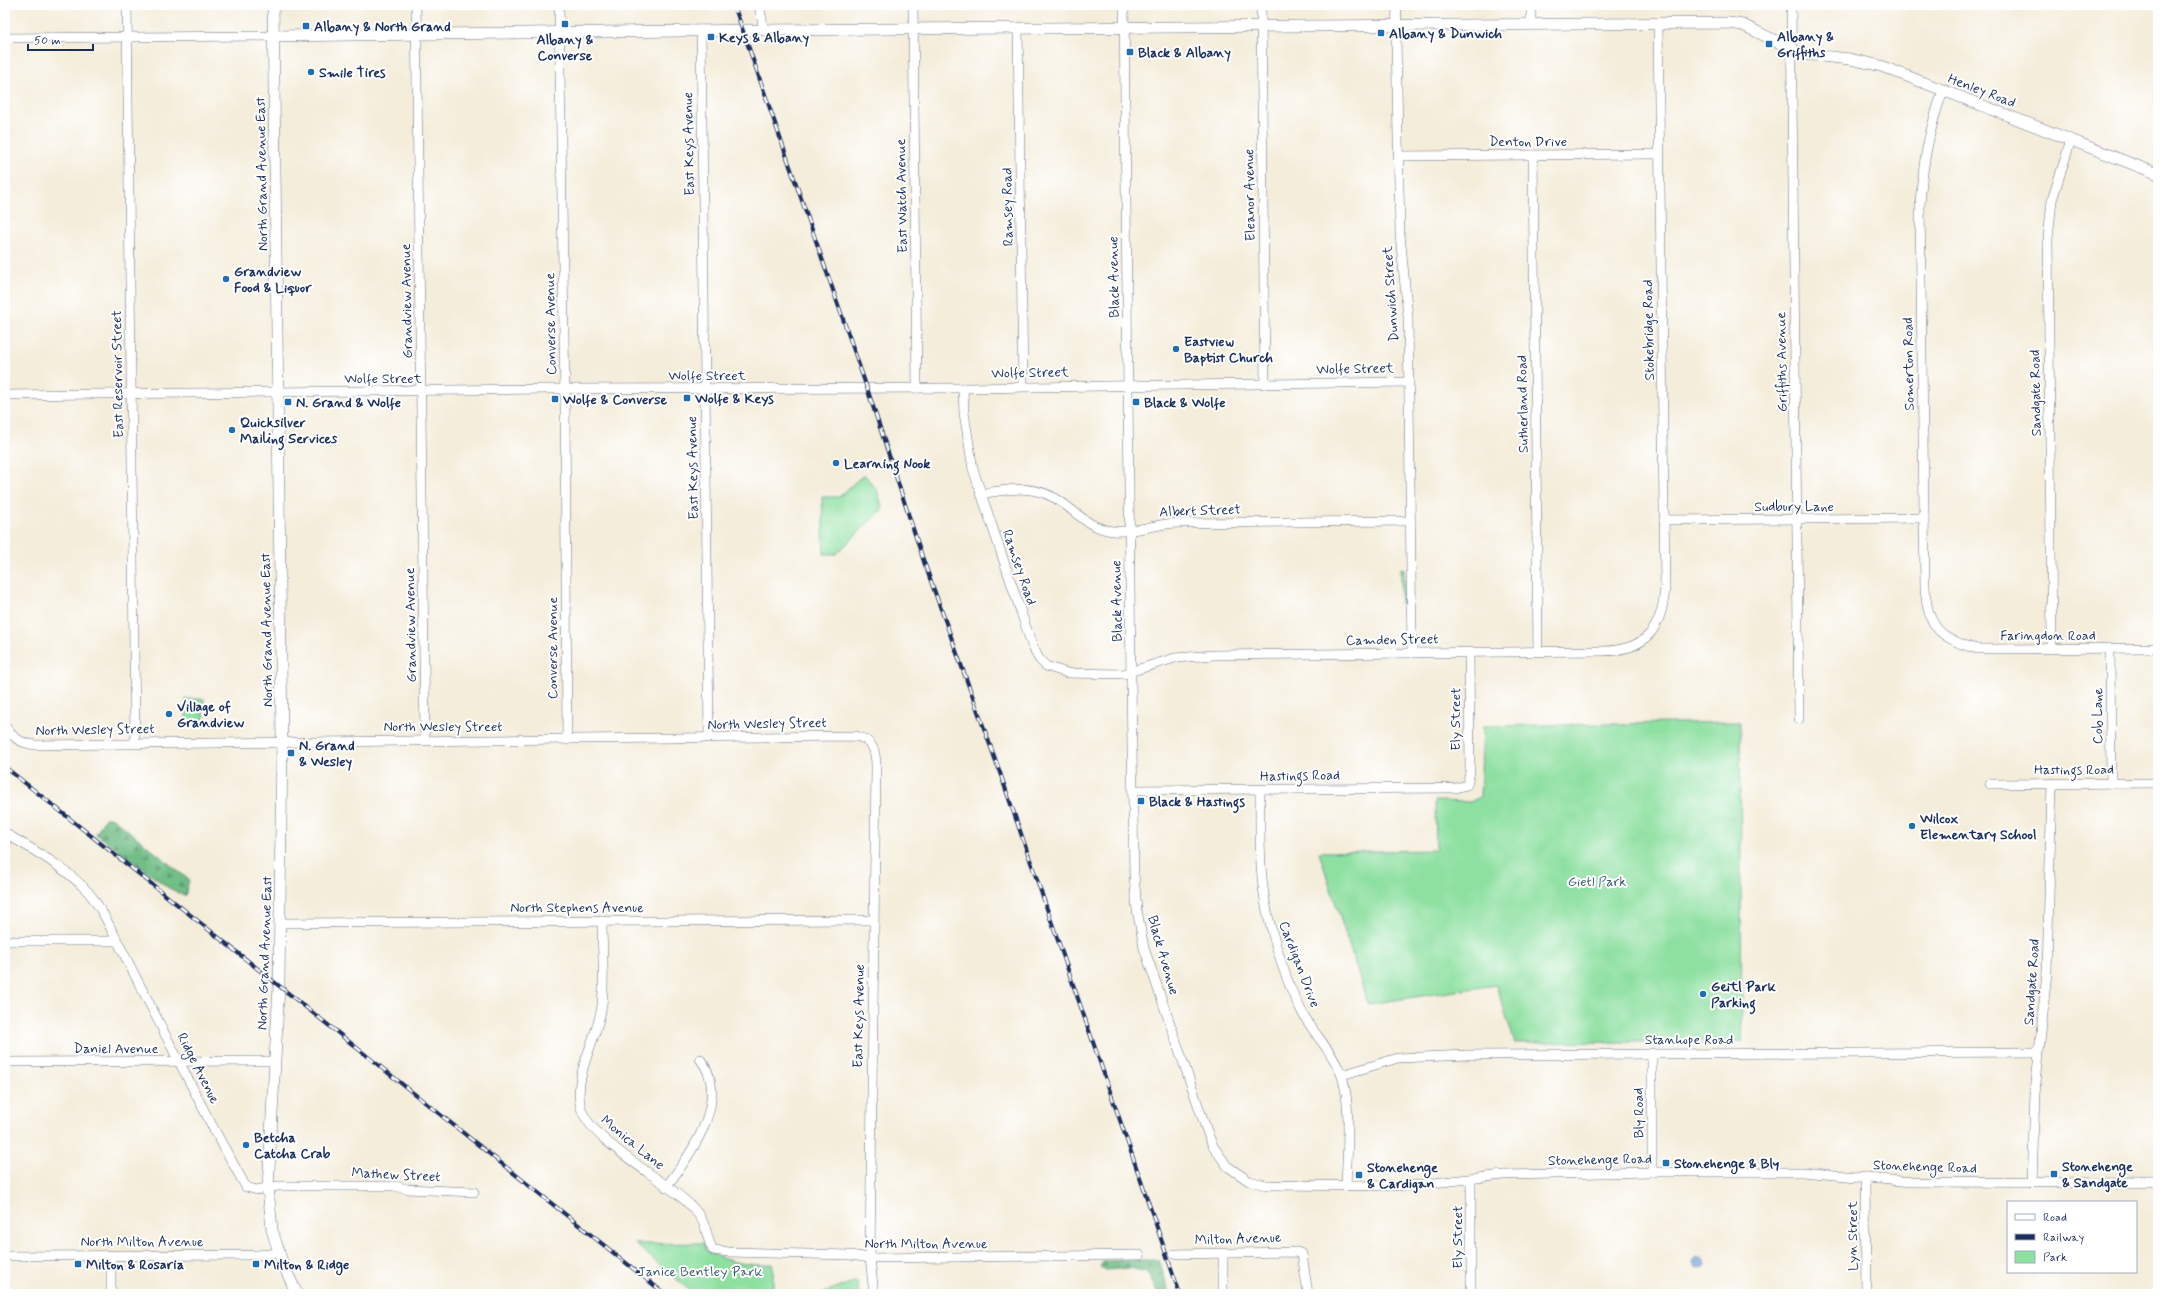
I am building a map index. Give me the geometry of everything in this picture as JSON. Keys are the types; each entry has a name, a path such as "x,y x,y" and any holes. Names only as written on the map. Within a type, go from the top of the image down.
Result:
{"street":[{"name":"East Reservoir Street","path":"127,5 135,742"},
{"name":"North Grand Avenue East","path":"273,5 282,742 280,924 275,1061 268,1188 270,1218 279,1253"},
{"name":"Grandview Avenue","path":"416,5 425,740"},
{"name":"Converse Avenue","path":"559,5 565,389 567,740"},
{"path":"759,5 764,30"},
{"name":"East Watch Avenue","path":"913,5 917,388"},
{"name":"Black Avenue","path":"1124,5 1131,672 1137,910 1144,948 1213,1146 1227,1166 1238,1174"},
{"name":"Eleanor Avenue","path":"1261,5 1265,384"},
{"name":"Dunwich Street","path":"1397,5 1396,25 1400,234 1408,317 1412,653"},
{"path":"1531,5 1531,24"},
{"name":"Griffiths Avenue","path":"1791,5 1799,719"},
{"name":"Henley Road","path":"274,36 701,30 1531,24 1743,25 1806,55 1864,61 2158,174"},
{"name":"Stokebridge Road","path":"1654,636 1661,617 1664,601 1658,24"},
{"name":"Ramsey Road","path":"1018,28 1023,386"},
{"name":"East Keys Avenue","path":"701,30 709,738"},
{"path":"5,38 274,36"},
{"name":"Somerton Road","path":"1939,637 1925,598 1920,192 1922,164 1931,125 1943,91"},
{"name":"Sandgate Road","path":"2052,649 2048,239 2052,200 2071,140"},
{"name":"Denton Drive","path":"1398,156 1659,154"},
{"name":"Sutherland Road","path":"1533,155 1538,652"},
{"name":"Wolfe Street","path":"5,395 421,392 565,389 963,388 1128,384 1409,382"},
{"name":"Ramsey Road","path":"963,388 967,440 980,494 1032,645 1039,659 1046,666 1067,674 1121,674 1131,672"},
{"name":"Albert Street","path":"980,494 1015,488 1038,490 1064,504 1091,525 1112,531 1130,531 1177,523 1410,520"},
{"name":"Sudbury Lane","path":"1664,520 1924,518"},
{"name":"Camden Street","path":"1131,672 1160,662 1190,656 1620,651 1630,648 1654,636"},
{"name":"Faringdon Road","path":"1939,637 1977,649 2158,648"},
{"name":"Cob Lane","path":"2110,648 2111,783"},
{"name":"Ely Street","path":"1467,785 1470,772 1469,652"},
{"name":"North Wesley Street","path":"5,726 12,736 19,741 35,744 855,736 868,740"},
{"name":"East Keys Avenue","path":"868,740 874,749 876,758 870,1258 874,1294"},
{"name":"Sandgate Road","path":"2032,1183 2033,1120 2038,1052 2047,972 2052,783"},
{"name":"Hastings Road","path":"1990,784 2158,783"},
{"name":"Hastings Road","path":"1133,790 1450,788 1467,785"},
{"name":"Cardigan Drive","path":"1260,790 1262,883 1265,906 1272,932 1301,1011 1335,1060 1342,1075 1347,1103 1346,1186"},
{"path":"5,833 38,853 78,882 90,894 105,917 117,941 5,941"},
{"name":"North Stephens Avenue","path":"280,924 873,920"},
{"name":"Monica Lane","path":"602,921 602,1004 599,1025 581,1075 579,1098 581,1109 592,1128 687,1202 701,1218 706,1230 708,1242 713,1250"},
{"name":"Ridge Avenue","path":"117,941 243,1184 254,1190 268,1188"},
{"name":"Stanhope Road","path":"1342,1075 1398,1058 1652,1053 2038,1052"},
{"name":"Bly Road","path":"1652,1053 1652,1172"},
{"path":"666,1187 692,1152 705,1124 710,1094 707,1068 700,1059"},
{"name":"Daniel Avenue","path":"5,1062 275,1061"},
{"name":"Stonehenge Road","path":"1238,1174 1249,1181 1266,1185 1346,1186 1408,1186 1537,1174 1652,1172 1802,1172 1912,1182 2158,1182"},
{"name":"Lyn Street","path":"1865,1178 1866,1294"},
{"name":"Ely Street","path":"1471,1179 1471,1294"},
{"name":"Mathew Street","path":"268,1188 278,1186 394,1186 407,1189 474,1192"},
{"name":"North Milton Avenue","path":"713,1250 728,1252 850,1255 870,1258 1140,1255"},
{"name":"Milton Avenue","path":"1174,1254 1223,1254 1289,1250 1302,1254 1308,1294"},
{"path":"279,1253 297,1294"},
{"name":"North Milton Avenue","path":"5,1256 279,1253"},
{"path":"1223,1254 1223,1294"},
{"path":"111,1255 111,1294"}],"green space":[{"path":"864,474 877,490 883,509 836,554 824,554 822,497 839,497"},
{"path":"1401,568 1404,569 1405,603 1401,604"},
{"path":"186,699 204,699 204,725 186,725"},
{"name":"Gietl Park","path":"1740,722 1742,1041 1515,1043 1496,985 1368,1004 1319,852 1436,850 1435,801 1470,802 1480,797 1483,726"},
{"path":"105,818 113,818 189,880 185,896 167,887 96,834"},
{"name":"Janice Bentley Park","path":"704,1243 706,1251 731,1261 746,1264 773,1264 773,1294 694,1294 635,1244"},
{"path":"1159,1260 1170,1294 1158,1294 1147,1272 1130,1268 1106,1270 1100,1267 1103,1261"},
{"path":"857,1281 859,1294 822,1294 835,1288"}],"water":[{"path":"1697,1257 1701,1257 1705,1263 1701,1269 1697,1269 1693,1265 1693,1261"}],"railway":[{"path":"734,5 867,388 924,562 998,767 1180,1294"},
{"path":"5,767 665,1294"}],"place":[{"name":"Albany & Converse","path":"565,24"},
{"name":"Albany & North Grand","path":"306,26"},
{"name":"Albany & Dunwich","path":"1381,33"},
{"name":"Keys & Albany","path":"711,37"},
{"name":"Albany & Griffiths","path":"1769,44"},
{"name":"Black & Albany","path":"1130,52"},
{"name":"Smile Tires","path":"311,72"},
{"name":"Grandview Food & Liquor","path":"226,279"},
{"name":"Eastview Baptist Church","path":"1176,349"},
{"name":"Wolfe & Keys","path":"687,398"},
{"name":"Wolfe & Converse","path":"555,399"},
{"name":"N. Grand & Wolfe","path":"288,402"},
{"name":"Black & Wolfe","path":"1136,402"},
{"name":"Quicksilver Mailing Services","path":"232,430"},
{"name":"Learning Nook","path":"836,463"},
{"name":"Village of Grandview","path":"169,714"},
{"name":"N. Grand & Wesley","path":"291,753"},
{"name":"Black & Hastings","path":"1141,801"},
{"name":"Wilcox Elementary School","path":"1912,826"},
{"name":"Geitl Park Parking","path":"1703,994"},
{"name":"Betcha Catcha Crab","path":"246,1145"},
{"name":"Stonehenge & Bly","path":"1666,1163"},
{"name":"Stonehenge & Sandgate","path":"2054,1174"},
{"name":"Stonehenge & Cardigan","path":"1359,1175"},
{"name":"Milton & Rosaria","path":"78,1264"},
{"name":"Milton & Ridge","path":"256,1264"}]}
